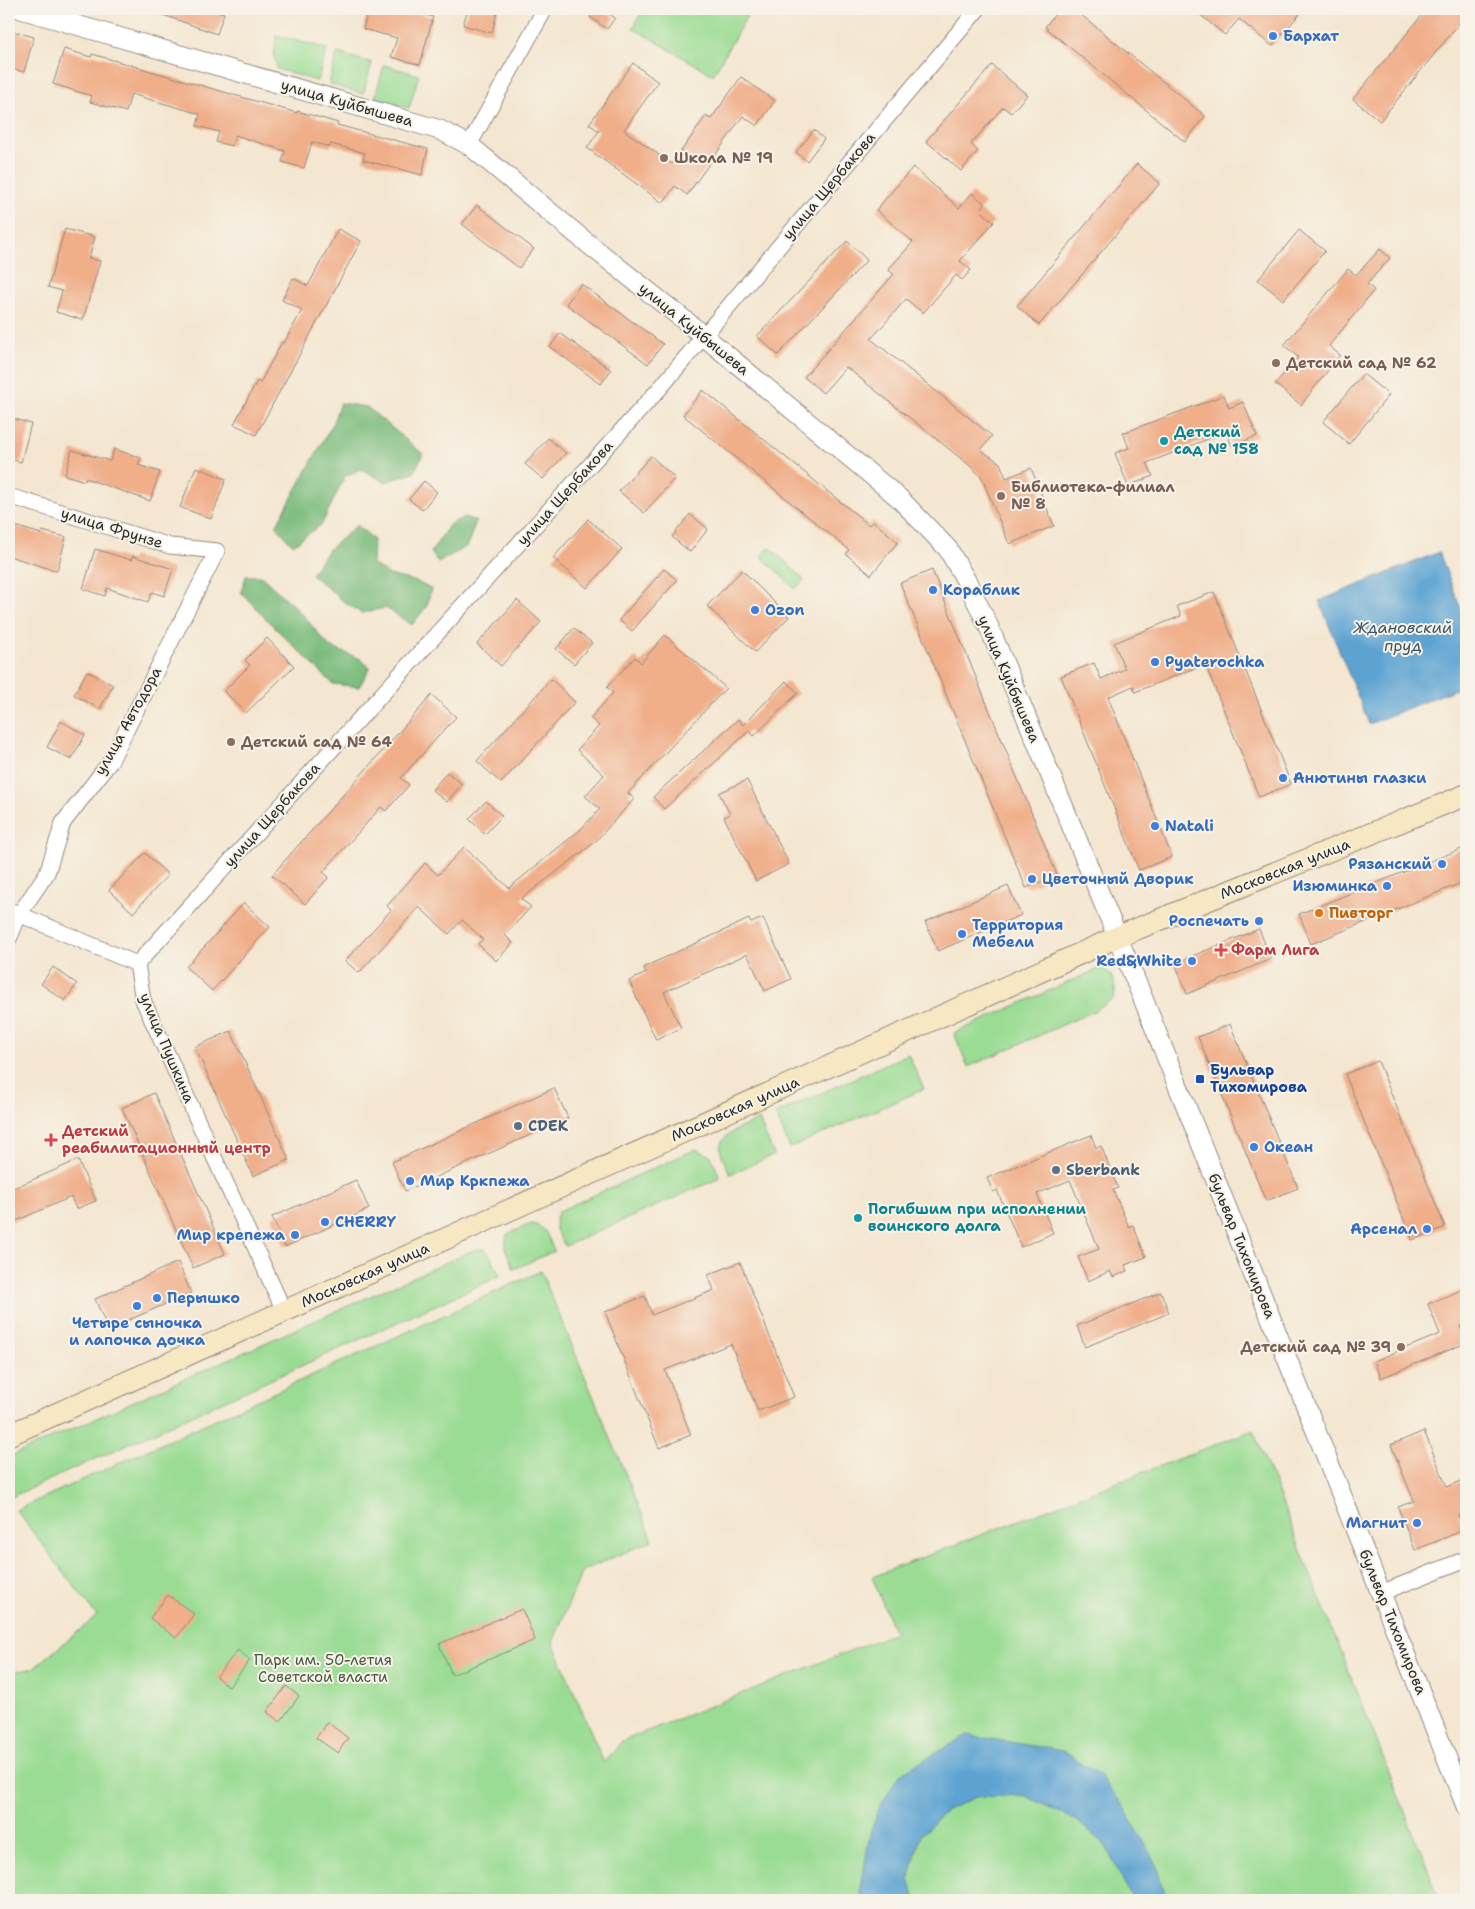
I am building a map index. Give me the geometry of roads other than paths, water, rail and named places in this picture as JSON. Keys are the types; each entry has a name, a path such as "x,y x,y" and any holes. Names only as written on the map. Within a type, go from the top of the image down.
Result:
{"main road":[{"name":"Московская улица","path":"9,1435 1117,937 1466,795"}],"street":[{"name":"улица Куйбышева","path":"21,9 440,130 469,144 899,498 948,549 989,627 1117,937"},
{"path":"469,144 545,9"},
{"name":"улица Щербакова","path":"137,964 640,409 978,9"},
{"name":"улица Фрунзе","path":"9,496 170,546 217,552"},
{"name":"улица Автодора","path":"9,939 15,912 47,873 63,823 110,762 217,552"},
{"path":"15,912 137,964"},
{"name":"бульвар Тихомирова","path":"1117,937 1159,1036 1466,1806"},
{"name":"улица Пушкина","path":"137,964 144,1000 284,1311"},
{"path":"1381,1593 1466,1559"}],"water":[{"name":"Ждановский пруд","path":"1439,552 1466,622 1466,685 1369,724 1319,601"},
{"path":"967,1735 1063,1751 1101,1776 1125,1809 1155,1861 1166,1900 1133,1900 1105,1845 1077,1821 1024,1795 976,1797 947,1810 921,1835 909,1879 915,1900 863,1900 860,1893 870,1833 878,1810 900,1774"}],"place":[{"name":"Бархат","path":"1273,36"},
{"name":"Школа № 19","path":"664,158"},
{"name":"Детский сад № 62","path":"1276,363"},
{"name":"Детский сад № 158","path":"1164,441"},
{"name":"Библиотека-филиал № 8","path":"1001,496"},
{"name":"Кораблик","path":"933,590"},
{"name":"Ozon","path":"755,610"},
{"name":"Pyaterochka","path":"1155,662"},
{"name":"Детский сад № 64","path":"231,742"},
{"name":"Анютины глазки","path":"1283,778"},
{"name":"Natali","path":"1155,826"},
{"name":"Рязанский","path":"1442,864"},
{"name":"Цветочный Дворик","path":"1032,879"},
{"name":"Изюминка","path":"1387,886"},
{"name":"Пивторг","path":"1319,913"},
{"name":"Роспечать","path":"1259,921"},
{"name":"Территория Мебели","path":"962,934"},
{"name":"Фарм Лига","path":"1221,950"},
{"name":"Red&White","path":"1192,961"},
{"name":"Бульвар Тихомирова","path":"1200,1079"},
{"name":"CDEK","path":"518,1126"},
{"name":"Детский реабилитационный центр","path":"51,1140"},
{"name":"Океан","path":"1254,1147"},
{"name":"Sberbank","path":"1056,1170"},
{"name":"Мир Кркпежа","path":"410,1181"},
{"name":"Погибшим при исполнении воинского долга","path":"858,1218"},
{"name":"CHERRY","path":"325,1222"},
{"name":"Арсенал","path":"1427,1229"},
{"name":"Мир крепежа","path":"295,1235"},
{"name":"Перышко","path":"157,1298"},
{"name":"Четыре сыночка и лапочка дочка","path":"137,1306"},
{"name":"Детский сад № 39","path":"1401,1347"},
{"name":"Магнит","path":"1417,1523"}],"park label":[{"name":"Парк им. 50-летия Советской власти","path":"323,1668"}]}
